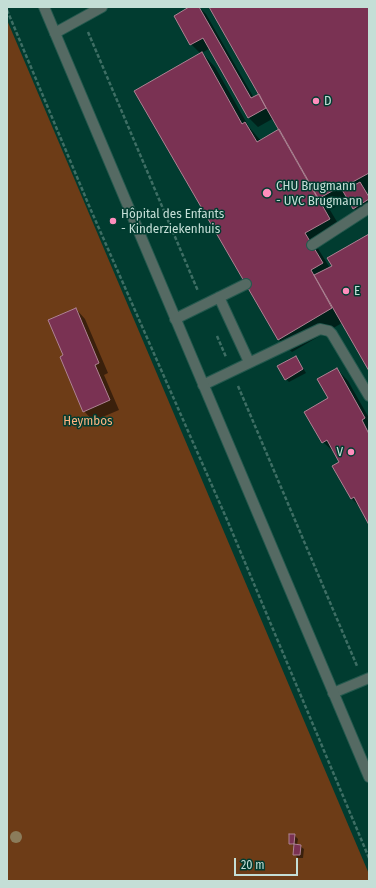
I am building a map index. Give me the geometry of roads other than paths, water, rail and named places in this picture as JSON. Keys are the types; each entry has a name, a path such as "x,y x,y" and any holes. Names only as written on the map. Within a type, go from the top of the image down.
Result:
{"street":[{"path":"44,7 369,777"},
{"path":"55,33 102,7"},
{"path":"312,245 369,208"},
{"path":"175,319 246,284"},
{"path":"219,297 249,362"},
{"path":"203,385 316,330 325,329 332,334 369,396"},
{"path":"333,693 366,679"}],"place":[{"name":"D","path":"316,101"},
{"name":"CHU Brugmann - UVC Brugmann","path":"267,193"},
{"name":"Hôpital des Enfants - Kinderziekenhuis","path":"113,221"},
{"name":"E","path":"346,291"},
{"name":"V","path":"351,452"}],"park label":[{"name":"Heymbos","path":"88,421"}]}
